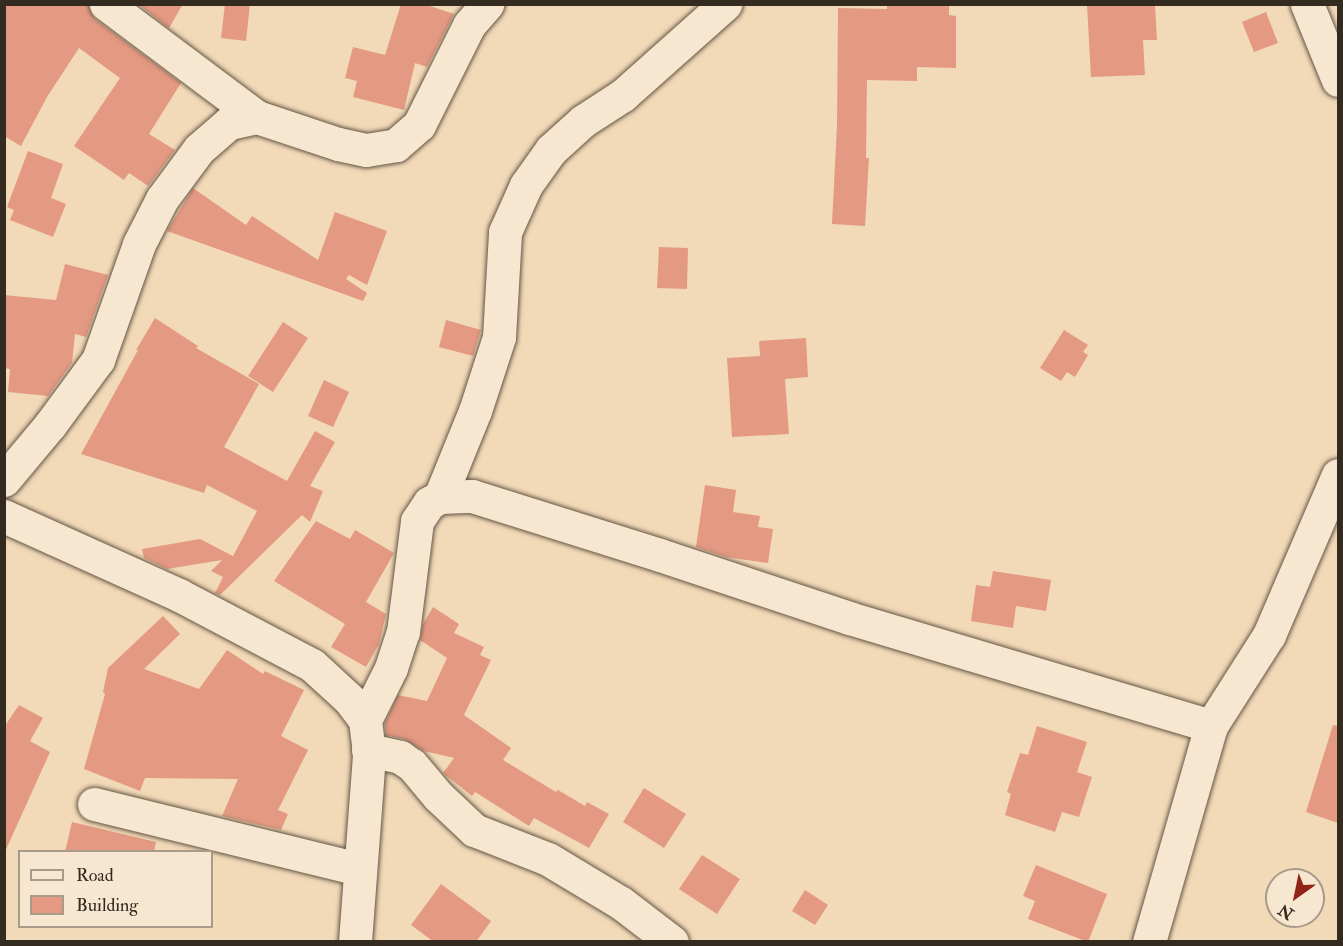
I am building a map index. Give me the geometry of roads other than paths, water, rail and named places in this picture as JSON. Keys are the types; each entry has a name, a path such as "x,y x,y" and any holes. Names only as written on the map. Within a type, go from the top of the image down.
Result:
{"street":[{"path":"106,4 257,117 338,144 366,150 396,145 419,125 469,25 487,4"},
{"path":"441,497 475,411 499,337 505,232 526,185 551,150 583,121 623,95 725,4"},
{"path":"1307,4 1338,80"},
{"path":"4,480 50,425 98,360 139,244 162,199 199,148 229,123 257,117"},
{"path":"1149,942 1211,726 1269,635 1338,475"},
{"path":"364,936 358,869 366,735 403,632 417,521 429,503 441,497 472,496 849,618 1211,726"},
{"path":"4,516 179,596 312,665 350,700 366,735 412,765 438,796 474,830 548,859 621,903 672,942"},
{"path":"94,804 358,869"}]}
